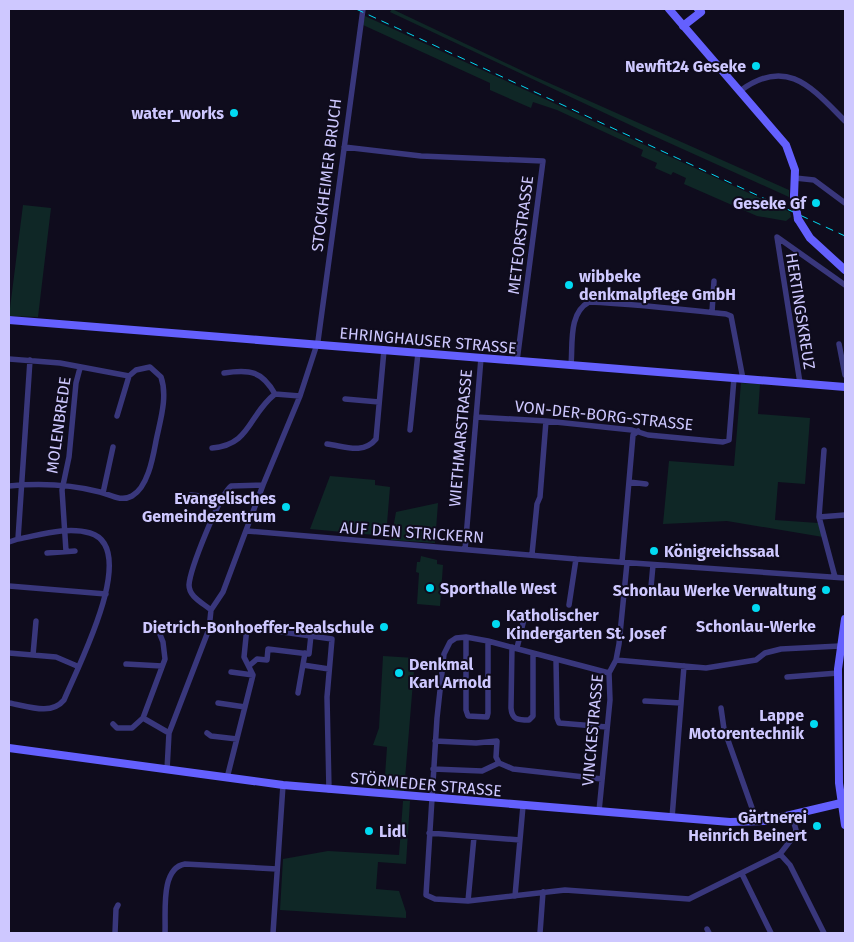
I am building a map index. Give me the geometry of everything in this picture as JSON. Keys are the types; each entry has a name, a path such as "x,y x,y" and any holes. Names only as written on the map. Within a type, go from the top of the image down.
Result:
{"main road":[{"path":"669,9 786,145 793,160 794,196 798,219 810,238 845,270"},
{"path":"683,26 701,10"},
{"name":"EHRINGHAUSER STRASSE","path":"9,320 845,388"},
{"path":"845,619 838,673 845,825"},
{"name":"STÖRMEDER STRASSE","path":"9,748 329,790 672,818 757,822 792,816 843,802"}],"street":[{"name":"STOCKHEIMER BRUCH","path":"211,610 223,592 263,485 300,396 317,345 363,9"},
{"path":"740,91 760,78 794,77 805,82 845,121"},
{"name":"METEORSTRASSE","path":"344,146 421,156 542,161 516,361"},
{"path":"795,178 814,180 845,203"},
{"name":"HERTINGSKREUZ","path":"800,384 776,243 777,237 783,239 845,285"},
{"path":"712,312 714,281"},
{"path":"571,365 577,312 589,302 641,304 731,316 743,379"},
{"path":"839,344 845,376"},
{"path":"327,444 355,449 371,445 376,440 384,350"},
{"path":"410,430 418,353"},
{"name":"WIETHMARSTRASSE","path":"465,550 481,358"},
{"path":"9,359 30,360 129,376 144,367 156,370 161,377 164,397 147,475 136,493 127,498 120,498 102,492 64,485 9,486"},
{"path":"18,536 30,360"},
{"name":"MOLENBREDE","path":"66,551 63,531 64,485 70,448 76,383 80,368"},
{"path":"224,373 255,373 262,376 275,394"},
{"path":"117,416 129,376"},
{"name":"VON-DER-BORG-STRASSE","path":"476,417 546,421 638,431 648,435 729,440 734,378"},
{"path":"212,448 224,447 242,437 261,408 275,394 300,396"},
{"path":"345,399 379,402"},
{"path":"532,554 537,504 540,497 546,421"},
{"name":"VINCKESTRASSE","path":"599,812 611,686 609,673 616,660 619,644 633,434 638,431"},
{"path":"102,492 113,447"},
{"path":"824,450 819,517 835,577"},
{"path":"629,482 646,484"},
{"path":"167,770 170,733 209,629 211,610 192,596 189,586 193,569 221,498 231,486 263,485"},
{"path":"192,495 221,498"},
{"path":"819,517 845,515"},
{"path":"9,542 18,536 63,531 88,532 95,535 105,546 110,571 106,594 64,700 59,706 51,709 9,703"},
{"name":"AUF DEN STRICKERN","path":"247,531 576,559 845,578"},
{"path":"47,554 75,551"},
{"path":"569,605 576,559"},
{"path":"652,586 654,565"},
{"path":"9,586 106,594"},
{"path":"524,619 514,648 510,684 513,716 517,720 529,720 533,716 533,653"},
{"path":"33,655 36,620"},
{"path":"113,724 117,728 132,728 143,718 162,666 165,650 157,626 154,626"},
{"path":"227,778 253,675 250,665 244,657 246,627 332,638 327,697 329,790"},
{"path":"250,665 257,659 267,660 268,649 309,654 311,636"},
{"path":"466,637 466,700 468,716 487,717 488,641"},
{"path":"609,673 466,637 456,638 447,645 444,654 435,741 426,895 435,899 468,901 565,890 685,900 780,854 794,836 796,830 792,816"},
{"path":"616,660 706,668 749,662 756,660 765,653 781,649 840,646"},
{"path":"9,653 56,657 77,666"},
{"path":"298,693 301,666 303,665 305,653"},
{"path":"556,659 556,718 559,723 607,727"},
{"path":"126,664 162,666"},
{"path":"303,665 329,668"},
{"path":"672,818 684,666"},
{"path":"231,672 253,675"},
{"path":"787,677 838,673"},
{"path":"646,701 681,704"},
{"path":"218,702 245,707"},
{"path":"721,708 724,729 757,822"},
{"path":"143,718 170,733"},
{"path":"206,733 211,736 237,739"},
{"path":"435,741 476,743 497,740 496,757 499,763 513,769 602,778"},
{"path":"433,770 482,771 499,763"},
{"path":"272,933 283,785"},
{"path":"515,896 523,806"},
{"path":"430,833 520,840"},
{"path":"468,901 474,837"},
{"path":"780,854 790,865 824,933"},
{"path":"165,933 168,876 176,866 185,864 277,869"},
{"path":"742,874 771,933"},
{"path":"540,933 543,892"},
{"path":"114,933 118,905"}],"green space":[{"path":"392,9 531,75 789,190 789,197 645,132 390,12"},
{"path":"365,16 790,212 791,217 786,221 757,216 684,184 686,178 673,172 671,175 655,168 657,163 641,156 643,150 557,110 533,102 531,108 490,90 490,83 363,25"},
{"path":"23,205 51,208 38,317 9,316"},
{"path":"741,383 760,384 758,414 810,418 805,484 778,482 775,520 818,523 823,537 727,521 663,524 669,461 734,466"},
{"path":"330,476 375,480 375,485 390,487 386,536 310,529"},
{"path":"438,503 435,543 391,540 396,512"},
{"name":"Sporthalle West","path":"421,556 437,560 437,564 443,565 440,606 417,604 419,573 416,572 417,562 420,562"},
{"path":"383,656 415,658 404,791 384,790 387,747 373,745 379,728"},
{"path":"403,801 410,801 406,864 378,862 376,889 399,891 406,912 406,918 280,910 283,859 328,851 399,855"}],"railway":[{"path":"356,9 845,236"}],"place":[{"name":"Newfit24 Geseke","path":"756,66"},
{"name":"water_works","path":"234,113"},
{"name":"Geseke Gf","path":"816,203"},
{"name":"wibbeke denkmalpflege GmbH","path":"569,285"},
{"name":"Evangelisches Gemeindezentrum","path":"286,507"},
{"name":"Königreichssaal","path":"654,551"},
{"name":"Sporthalle West","path":"430,588"},
{"name":"Schonlau Werke Verwaltung","path":"826,590"},
{"name":"Schonlau-Werke","path":"756,608"},
{"name":"Katholischer Kindergarten St. Josef","path":"496,624"},
{"name":"Dietrich-Bonhoeffer-Realschule","path":"384,627"},
{"name":"Denkmal Karl Arnold","path":"399,673"},
{"name":"Lappe Motorentechnik","path":"814,724"},
{"name":"Gärtnerei Heinrich Beinert","path":"817,826"},
{"name":"Lidl","path":"369,831"}]}
